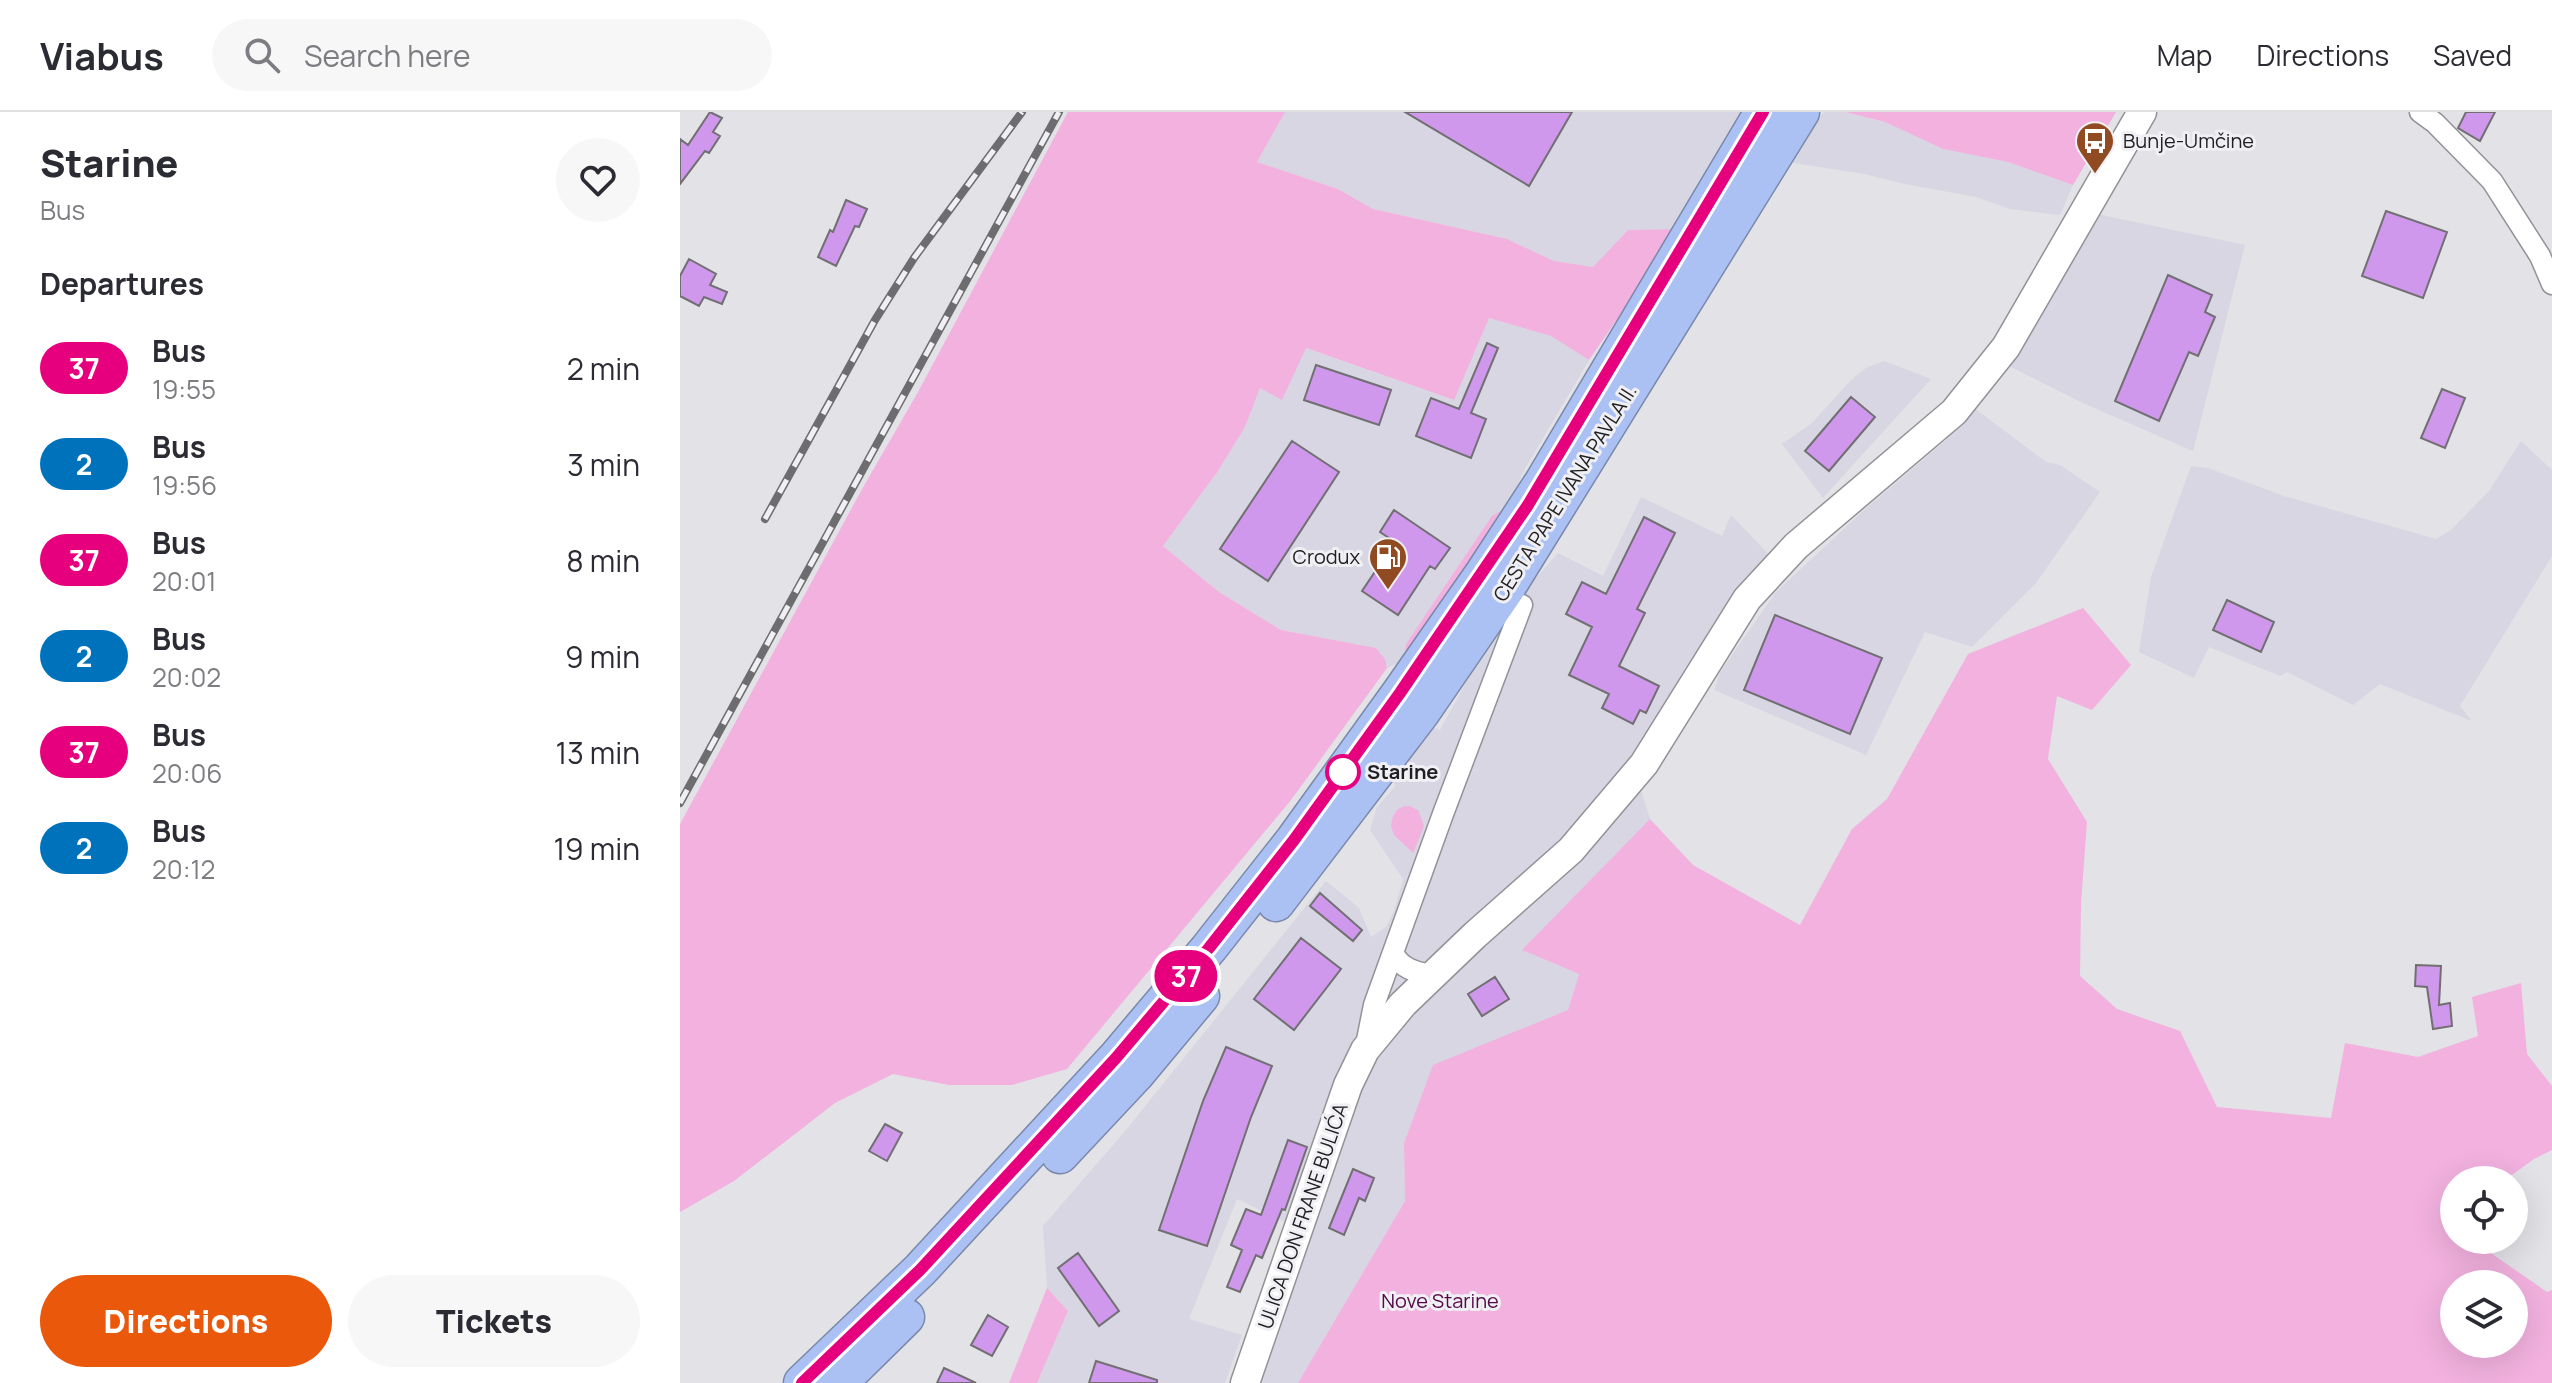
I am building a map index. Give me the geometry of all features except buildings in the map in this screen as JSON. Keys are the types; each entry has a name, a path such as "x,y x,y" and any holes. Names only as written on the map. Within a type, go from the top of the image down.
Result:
{"highway":[{"name":"CESTA PAPE IVANA PAVLA II.","path":"1301,851 1433,645 1543,482 1763,112"},
{"name":"CESTA PAPE IVANA PAVLA II.","path":"1301,851 1421,713 1506,589 1801,112"},
{"path":"802,1383 920,1270 1116,1058 1209,948 1301,851"},
{"path":"839,1383 935,1288 1136,1074 1224,969 1301,851"}],"street":[{"name":"ULICA DON FRANE BULIĆA","path":"1245,1383 1348,1085 1365,1050 1431,975 1571,850 1644,764 1747,599 1796,546 1927,437 1954,412 1979,382 2006,347 2142,112"},
{"path":"2420,112 2435,123 2492,181 2546,249 2552,284"},
{"path":"1365,1050 1371,1016 1393,953 1522,605"},
{"path":"1393,953 1398,962 1407,968 1431,975"}],"shaded area":[{"path":"1285,112 1746,112 1679,229 1628,230 1594,267 1554,261 1507,239 1373,209 1338,189 1257,162"},
{"path":"1824,112 1845,112 1885,122 1943,149 2008,162 2073,185 2060,215 2010,209 1976,197 1787,162"},
{"path":"2092,213 2245,245 2193,451 2085,404 2005,364"},
{"path":"1489,318 1551,336 1589,360 1522,474 1508,514 1411,657 1387,668 1385,659 1376,648 1281,630 1219,592 1163,546 1218,471 1245,427 1260,388 1282,399 1305,348 1453,400"},
{"path":"1884,361 1931,379 1823,498 1782,444 1812,423 1851,380 1866,368"},
{"path":"1974,408 2046,462 2060,465 2100,492 2036,583 1972,647 1925,632 1866,755 1714,690 1721,671 1776,592 1863,511 1945,441"},
{"path":"2521,441 2552,470 2552,556 2460,706 2472,721 2380,684 2353,705 2287,672 2280,676 2209,647 2194,678 2139,652 2151,577 2191,466 2208,468 2284,496 2436,539 2451,530 2489,491"},
{"path":"1641,497 1722,536 1731,515 1775,561 1633,765 1650,819 1523,950 1579,974 1568,1010 1433,1066 1404,1143 1405,1201 1298,1383 1251,1383 1307,1232 1237,1199 1189,1319 1242,1335 1225,1383 1037,1383 1068,1311 1047,1288 1043,1226 1126,1130 1326,881 1359,908 1371,937 1386,927 1403,879 1370,830 1377,807 1395,787 1393,767 1425,724 1440,730 1502,617 1558,553 1603,576"}],"green space":[{"path":"1068,112 1285,112 1257,162 1338,189 1373,209 1507,239 1554,261 1593,267 1628,230 1679,229 1589,360 1551,336 1489,318 1454,400 1306,348 1282,400 1260,388 1245,427 1218,471 1163,546 1219,592 1281,630 1376,648 1385,659 1387,668 1291,800 1067,1069 1012,1085 949,1085 893,1074 835,1103 734,1181 680,1212 680,824"},
{"path":"1845,112 2116,112 2073,185 2008,162 1943,149 1885,122"},
{"path":"1505,512 1405,655 1406,644 1492,516"},
{"name":"Nove Starine","path":"2083,608 2131,665 2092,710 2057,696 2048,759 2087,822 2080,976 2117,1009 2180,1031 2217,1107 2331,1118 2345,1043 2418,1057 2478,1036 2472,997 2521,983 2527,1054 2552,1086 2552,1150 2524,1166 2440,1166 2440,1254 2492,1254 2515,1270 2440,1270 2440,1358 2528,1358 2528,1279 2547,1292 2552,1290 2552,1383 1298,1383 1405,1201 1404,1143 1433,1065 1568,1010 1579,974 1522,950 1650,819 1693,865 1800,925 1852,829 1887,799 1968,654"},
{"path":"1401,807 1418,810 1424,826 1413,853 1394,835 1391,826 1396,812"},
{"path":"1047,1288 1068,1311 1037,1383 1009,1383"}],"railway":[{"path":"765,519 875,320 914,258 1022,112"},
{"path":"680,803 1059,112"}],"bus line":[{"name":"37","path":"802,1383 920,1270 1116,1058 1209,948 1294,840 1400,693 1528,505 1763,112"}],"place":[{"name":"Bunje-Umčine","path":"2095,175"},
{"name":"Crodux","path":"1388,591"},
{"name":"Starine","path":"1343,772"}]}
